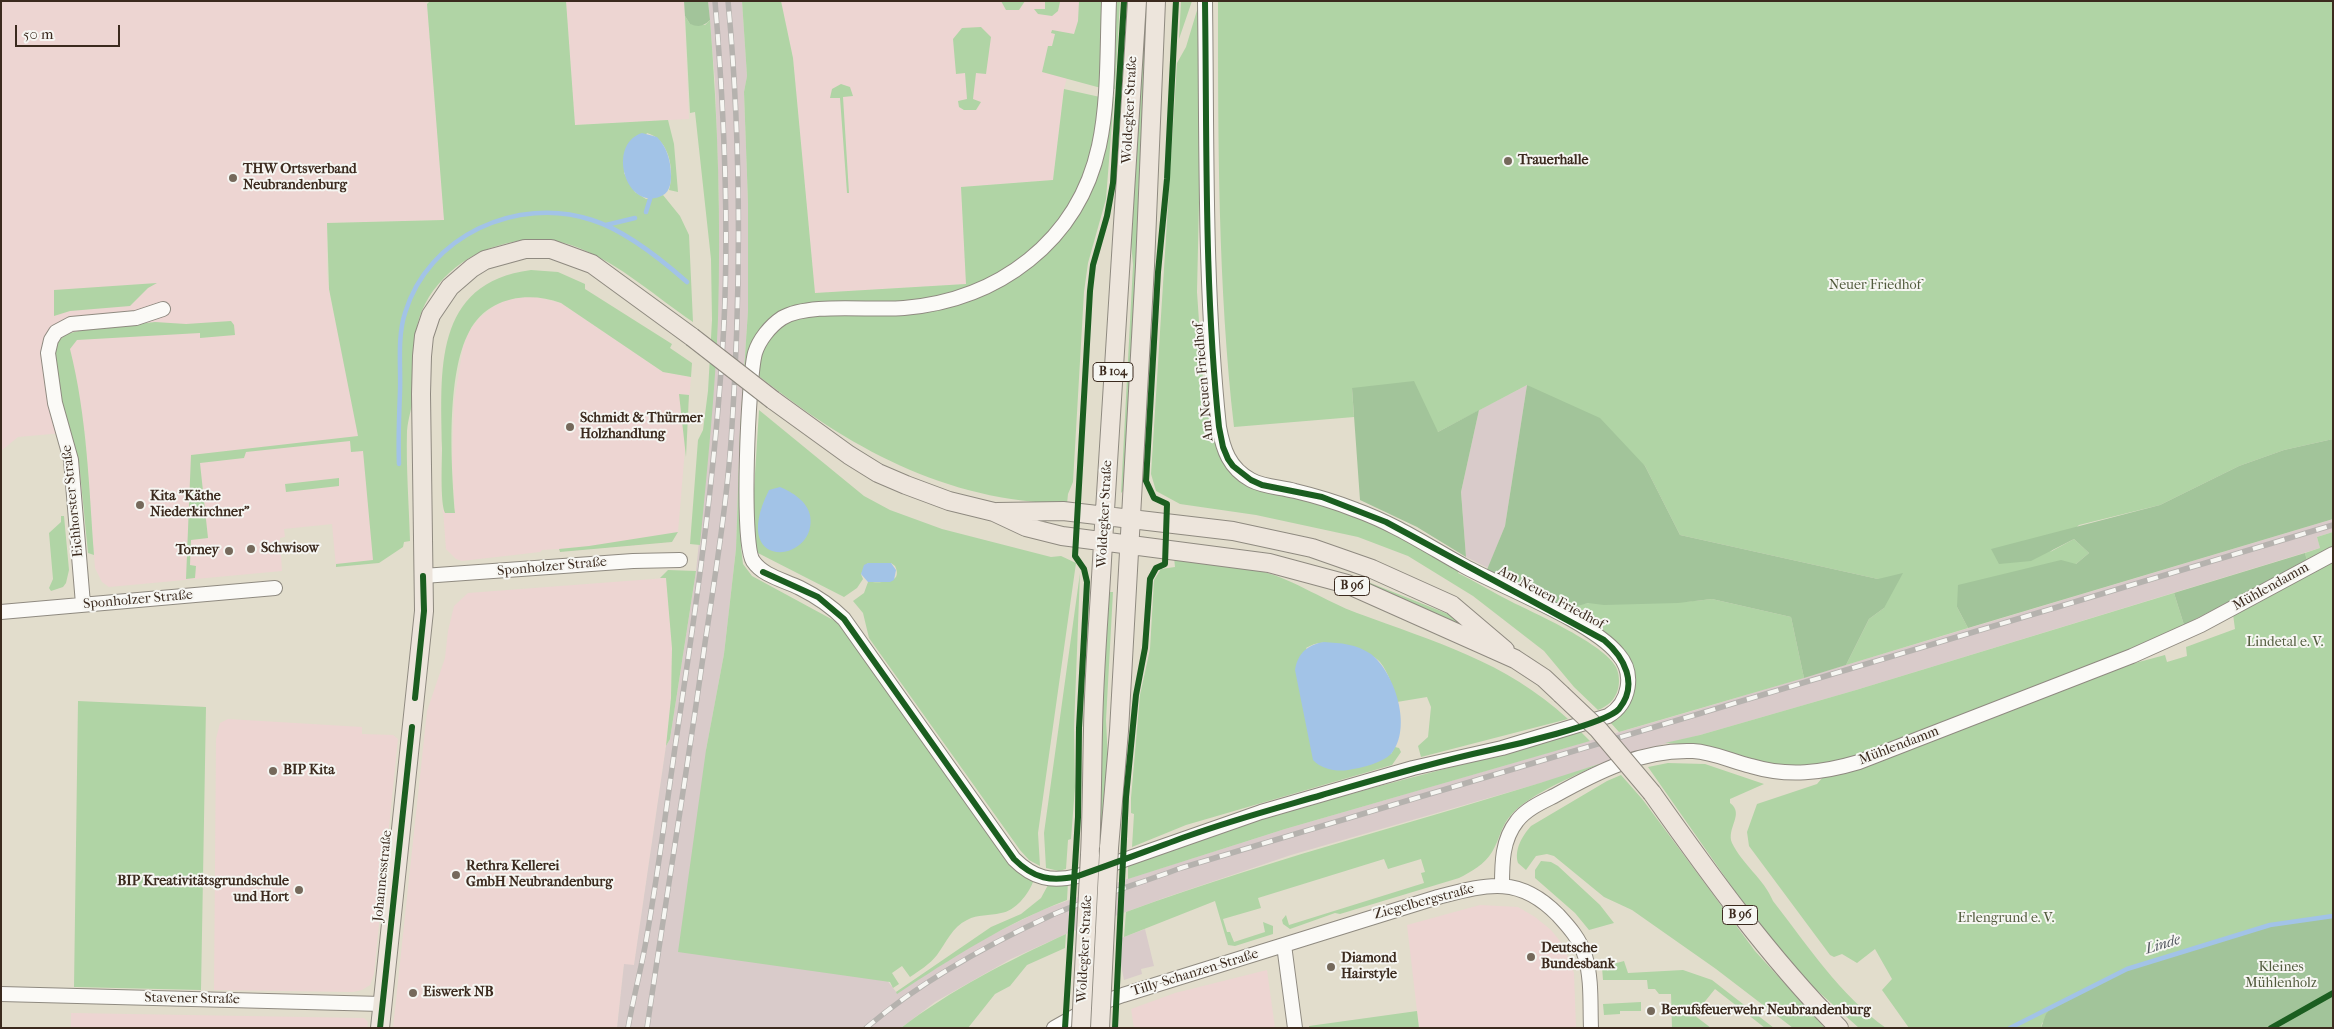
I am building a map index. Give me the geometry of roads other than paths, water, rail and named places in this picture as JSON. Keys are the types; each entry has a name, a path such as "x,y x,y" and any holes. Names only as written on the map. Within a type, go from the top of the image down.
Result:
{"main road":[{"name":"Woldegker Straße","path":"1081,1028 1104,516 1137,1"},
{"name":"Woldegker Straße","path":"1100,1028 1109,848 1119,731 1145,266 1156,2"},
{"name":"Johannesstraße","path":"380,1028 420,650 424,576 422,356 424,336 431,315 442,297 461,276 485,260 511,252 538,248 564,252 606,273 773,400 849,455 878,473 949,500 994,512"},
{"path":"994,512 1063,511 1104,516"},
{"path":"994,512 1026,527 1062,536 1103,542"},
{"name":"B 96","path":"1104,516 1232,531 1274,538 1312,548 1372,569 1452,605 1487,632 1515,659"},
{"name":"B 96","path":"1103,542 1229,556 1305,571 1382,598 1515,659 1544,678 1598,729 1652,793 1731,904 1806,994 1840,1028"}],"street":[{"name":"Am Neuen Friedhof","path":"1109,1 1104,118 1098,149 1092,170 1078,203 1047,243 1029,260 1002,279 955,300 894,309 809,310 782,318 762,339 752,369 749,405 746,526 748,550 754,563 763,572 818,597 844,619 1014,859 1030,873 1042,878 1058,879 1078,876 1189,835 1261,812 1413,768 1502,748 1572,728 1614,713 1622,703 1627,690 1628,676 1620,656 1604,640 1463,566 1386,522 1322,497 1262,485 1242,474 1228,459 1223,448 1218,417 1209,287 1206,206 1205,1"},
{"name":"Eichhorster Straße","path":"83,604 71,460 54,404 48,353 51,340 56,332 71,324 136,318 163,309"},
{"name":"Mühlendamm","path":"1502,886 1506,841 1518,819 1532,808 1604,769 1642,757 1680,750 1707,752 1749,766 1782,773 1822,771 1859,762 2132,656 2201,625 2333,554"},
{"name":"Sponholzer Straße","path":"424,576 632,561 680,560"},
{"name":"Sponholzer Straße","path":"1,612 276,588"},
{"name":"Ziegelbergstraße","path":"1284,945 1438,897 1486,886 1524,889 1540,898 1576,936 1582,948 1588,969 1591,1028"},
{"name":"Tilly-Schanzen-Straße","path":"1054,1028 1095,1005 1284,945"},
{"path":"1284,945 1295,1028"},
{"name":"Stavener Straße","path":"1,994 382,1004"}],"water":[{"path":"642,133 657,137 666,150 669,160 670,186 665,194 659,197 647,198 637,194 629,185 625,174 623,161 625,149 631,139"},
{"path":"780,487 794,494 802,501 810,515 809,531 801,543 790,550 777,552 766,547 759,536 759,517 769,490"},
{"path":"868,563 891,563 896,570 894,580 890,582 868,582 861,574 864,565"},
{"path":"1324,642 1360,648 1371,654 1380,663 1394,687 1401,716 1401,730 1391,754 1371,765 1339,771 1325,768 1313,760 1295,670 1298,659 1304,651 1313,645"}],"waterway":[{"path":"646,212 650,199"},
{"path":"399,464 400,352 401,332 405,313 417,286 433,262 454,243 479,228 506,218 534,213 563,214 592,220 630,238 687,282"},
{"path":"606,225 635,218"},
{"name":"Linde","path":"2010,1028 2127,969 2270,925 2333,916"}],"railway":[{"path":"628,1028 651,914 700,571 717,423 724,323 726,202 721,81 715,1"},
{"path":"647,1028 716,568 731,442 737,332 738,166 733,56 728,1"},
{"path":"866,1028 909,995 955,965 1003,939 1068,908 1181,868 2333,525"}],"place":[{"name":"Trauerhalle","path":"1508,161"},
{"name":"THW Ortsverband Neubrandenburg","path":"233,178"},
{"name":"Schmidt & Thürmer Holzhandlung","path":"570,427"},
{"name":"Kita \"Käthe Niederkirchner\"","path":"140,505"},
{"name":"Schwisow","path":"251,549"},
{"name":"Torney","path":"229,551"},
{"name":"BIP Kita","path":"273,771"},
{"name":"Rethra Kellerei GmbH Neubrandenburg","path":"456,875"},
{"name":"BIP Kreativitätsgrundschule und Hort","path":"299,890"},
{"name":"Deutsche Bundesbank","path":"1531,957"},
{"name":"Diamond Hairstyle","path":"1331,967"},
{"name":"Eiswerk NB","path":"413,993"},
{"name":"Berufsfeuerwehr Neubrandenburg","path":"1651,1011"}],"park label":[{"name":"Neuer Friedhof","path":"1875,286"},
{"name":"Lindetal e. V.","path":"2285,643"},
{"name":"Erlengrund e. V.","path":"2006,919"},
{"name":"Kleines Mühlenholz","path":"2281,976"}]}
